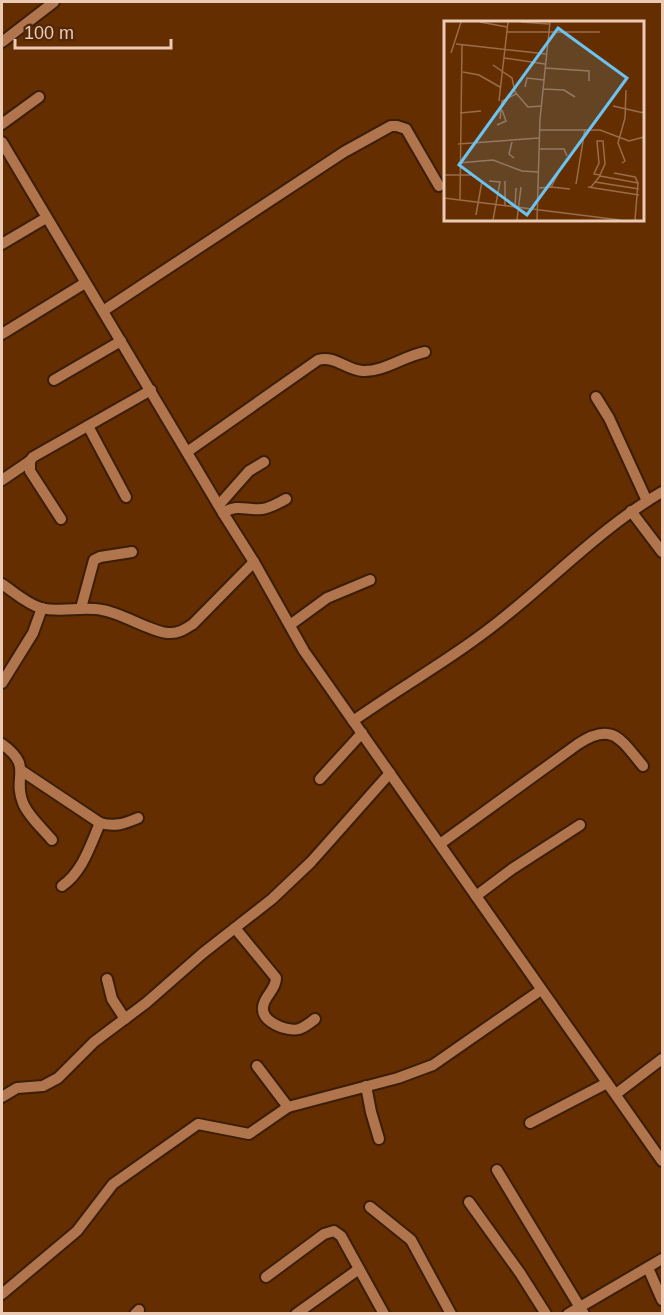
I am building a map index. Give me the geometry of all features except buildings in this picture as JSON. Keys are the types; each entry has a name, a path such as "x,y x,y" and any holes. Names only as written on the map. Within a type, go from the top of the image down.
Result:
{"street":[{"path":"2,42 54,2"},
{"path":"2,124 39,97"},
{"path":"103,311 344,152 391,126 406,129 439,186"},
{"path":"2,142 5,156 46,218 151,390 254,562 304,651 663,1161"},
{"path":"2,244 46,218"},
{"path":"2,334 86,283"},
{"path":"54,380 121,341"},
{"path":"187,452 318,360 329,358 353,369 368,371 425,352"},
{"path":"2,480 30,461 37,453 151,390"},
{"path":"596,397 609,418 647,501"},
{"path":"88,426 126,497"},
{"path":"30,461 30,471 61,519"},
{"path":"221,509 249,471 264,462"},
{"path":"353,721 507,616 631,512 663,492"},
{"path":"221,509 242,507 264,509 286,499"},
{"path":"631,512 663,552"},
{"path":"81,608 94,560 132,552"},
{"path":"2,584 26,601 42,608 102,610 163,633 178,632 193,624 254,562"},
{"path":"290,625 327,598 370,580"},
{"path":"2,683 33,633 42,608"},
{"path":"320,779 362,733"},
{"path":"440,844 578,744 598,733 612,735 622,741 644,766"},
{"path":"2,744 15,754 22,771 23,804 52,840"},
{"path":"22,771 100,823 120,825 138,818"},
{"path":"2,1097 17,1088 44,1086 58,1078 82,1053 272,899 311,862 390,774"},
{"path":"62,886 80,867 100,823"},
{"path":"476,896 512,869 580,825"},
{"path":"235,928 276,978 275,986 262,1009 265,1016 271,1022 287,1029 301,1029 315,1019"},
{"path":"107,979 112,999 125,1019"},
{"path":"2,1294 77,1231 113,1184 198,1124 249,1134 288,1107 434,1065 542,990"},
{"path":"616,1094 663,1059"},
{"path":"257,1066 288,1107"},
{"path":"530,1123 607,1083"},
{"path":"366,1086 379,1139"},
{"path":"496,1170 583,1310"},
{"path":"469,1202 520,1273 546,1314"},
{"path":"370,1207 411,1240 451,1314"},
{"path":"266,1277 324,1234 334,1231 341,1236 380,1312"},
{"path":"568,1314 583,1310 663,1259"},
{"path":"648,1268 663,1300"},
{"path":"296,1314 359,1269"}]}
